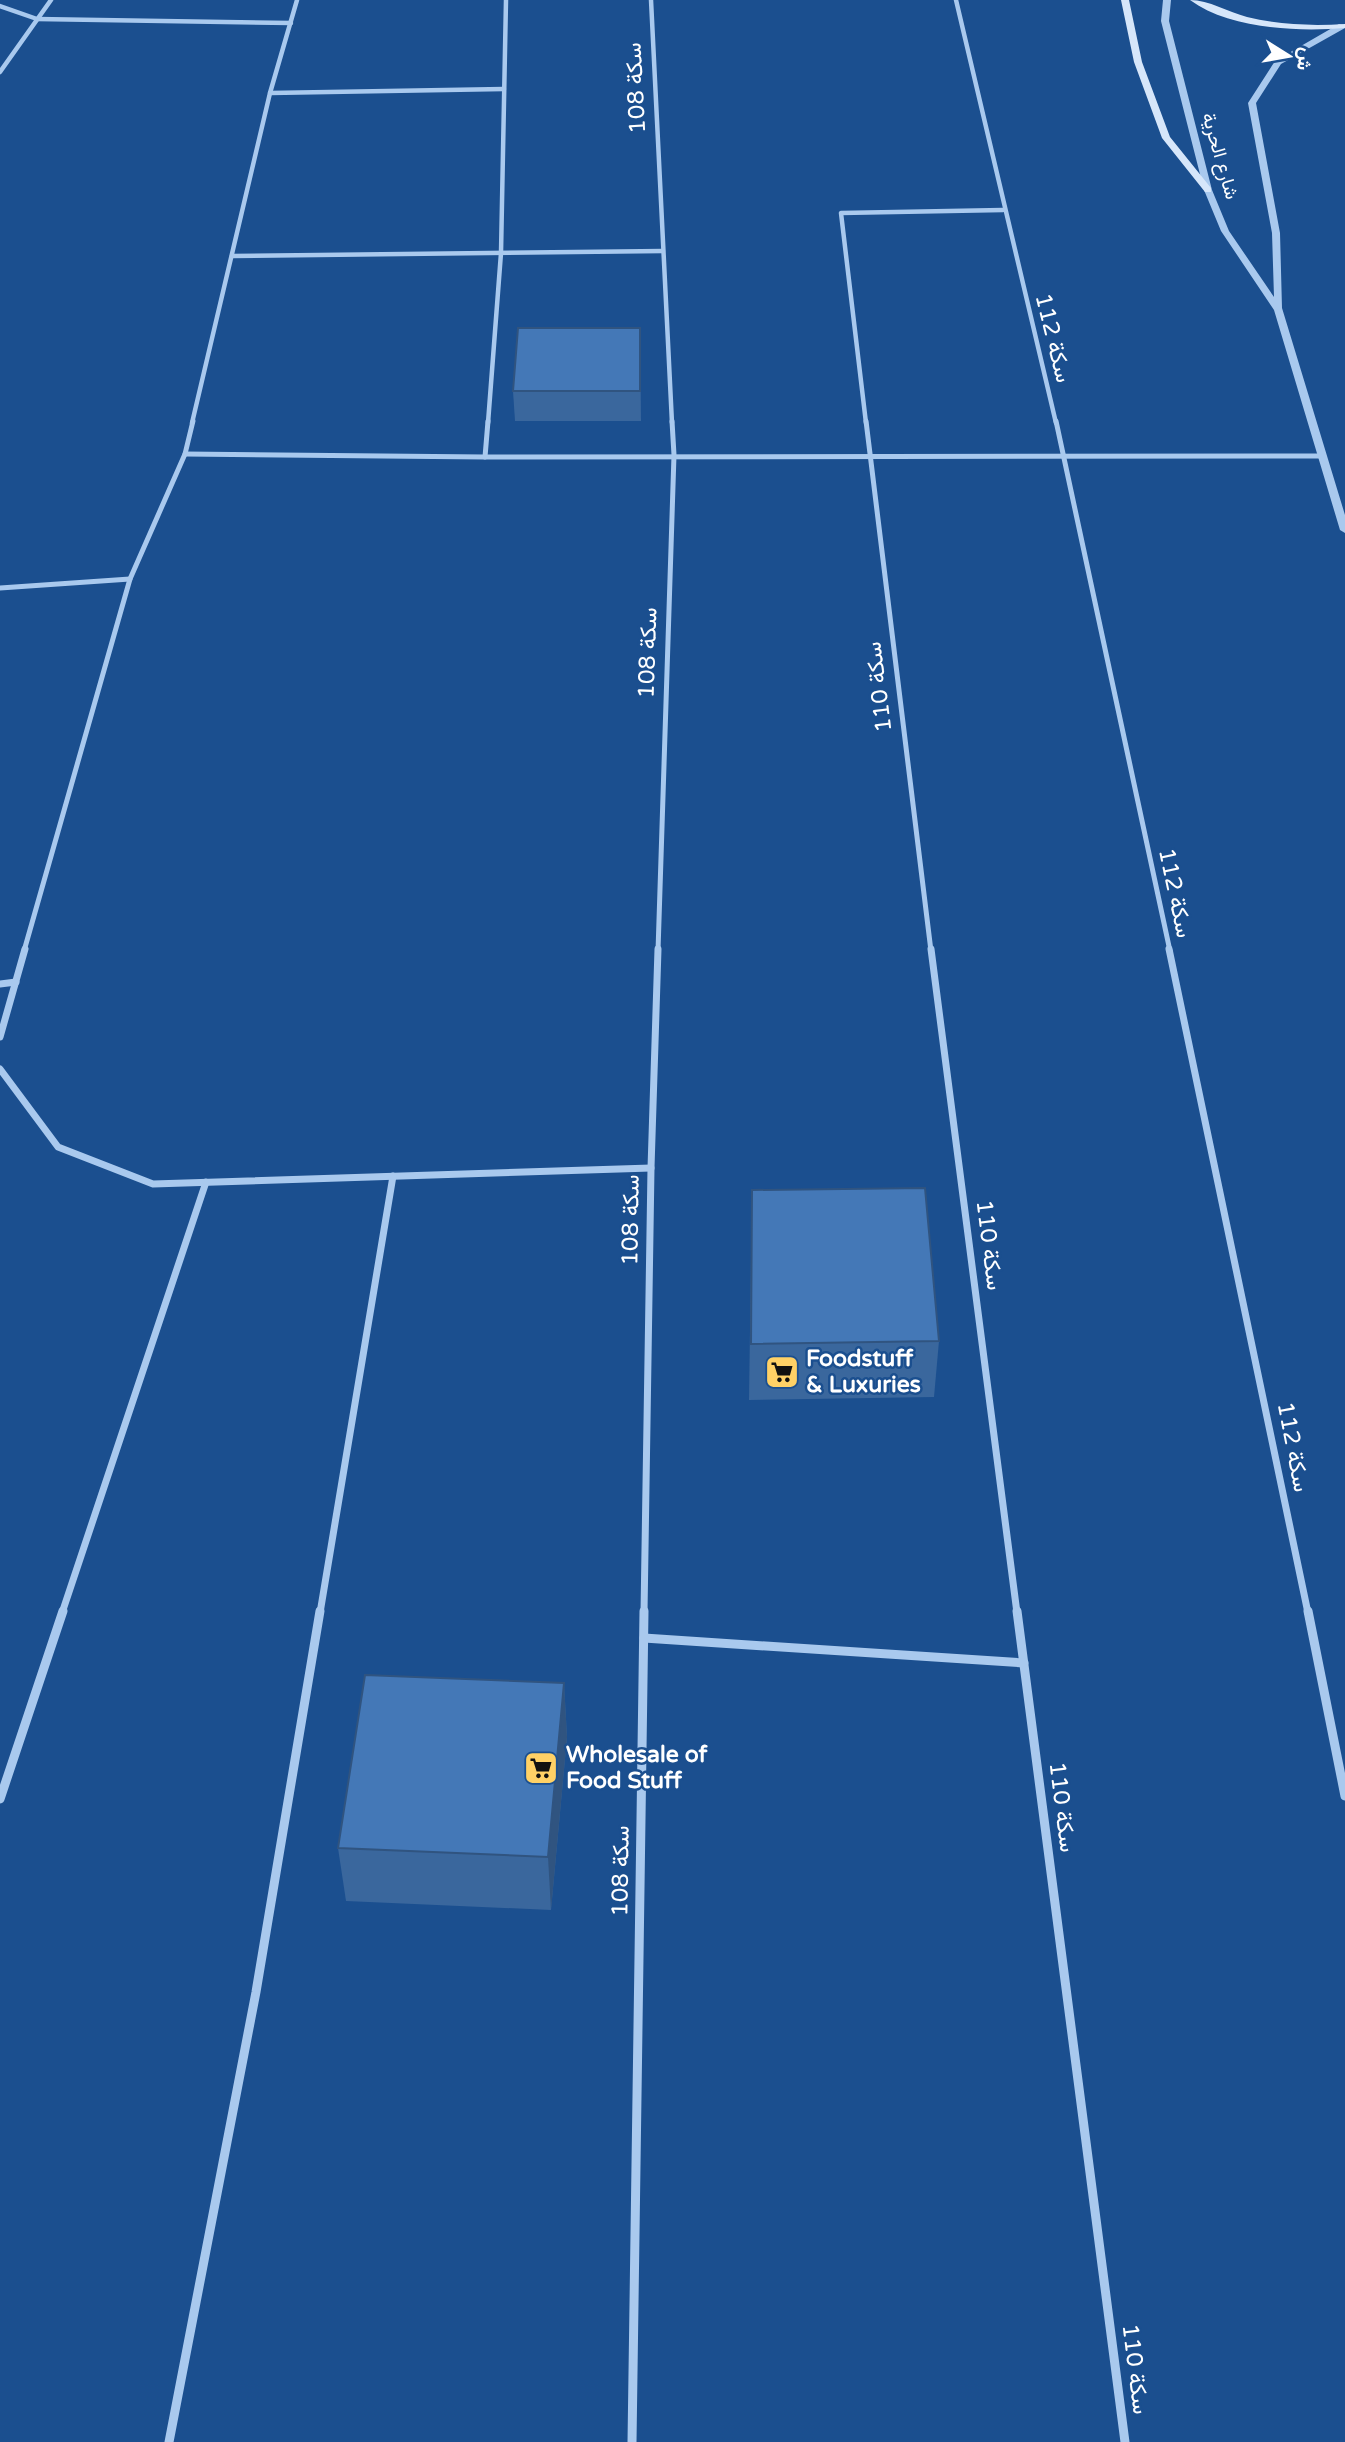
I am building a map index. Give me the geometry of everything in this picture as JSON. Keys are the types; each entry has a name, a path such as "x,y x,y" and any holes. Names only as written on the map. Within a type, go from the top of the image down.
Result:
{"main road":[{"path":"1125,0 1138,62 1166,138 1208,190"},
{"path":"1194,0 1231,16 1258,22 1295,27 1343,26"}],"street":[{"path":"0,72 51,0"},
{"path":"0,1037 130,579 185,454 270,93 297,0"},
{"path":"485,457 501,253 506,0"},
{"name":"سكة 108","path":"632,2442 652,1168 674,455 651,0"},
{"name":"سكة 112","path":"956,0 1003,210 1064,456 1264,1394 1345,1796"},
{"name":"شارع الحرية","path":"1167,0 1165,21 1208,190 1225,231 1278,308"},
{"path":"0,6 37,19 291,23"},
{"name":"شارع الحرية","path":"1343,26 1278,63 1252,103 1276,233 1278,308 1345,530"},
{"path":"270,93 504,89"},
{"name":"سكة 110","path":"1003,210 841,213 1125,2442"},
{"path":"232,256 663,251"},
{"path":"185,454 485,457 1323,456"},
{"path":"0,588 130,579"},
{"path":"0,984 16,982"},
{"path":"0,1069 58,1147 153,1184 652,1168"},
{"path":"169,2442 256,1992 393,1176"},
{"path":"0,1799 206,1182"},
{"path":"644,1638 1024,1663"}],"building":[{"path":"518,328 640,328 640,391 513,391"},
{"path":"925,1188 939,1341 751,1344 752,1190"},
{"path":"365,1675 564,1683 548,1857 338,1848"}],"place":[{"name":"Foodstuff & Luxuries","path":"782,1372"},
{"name":"Wholesale of Food Stuff","path":"541,1768"}]}
